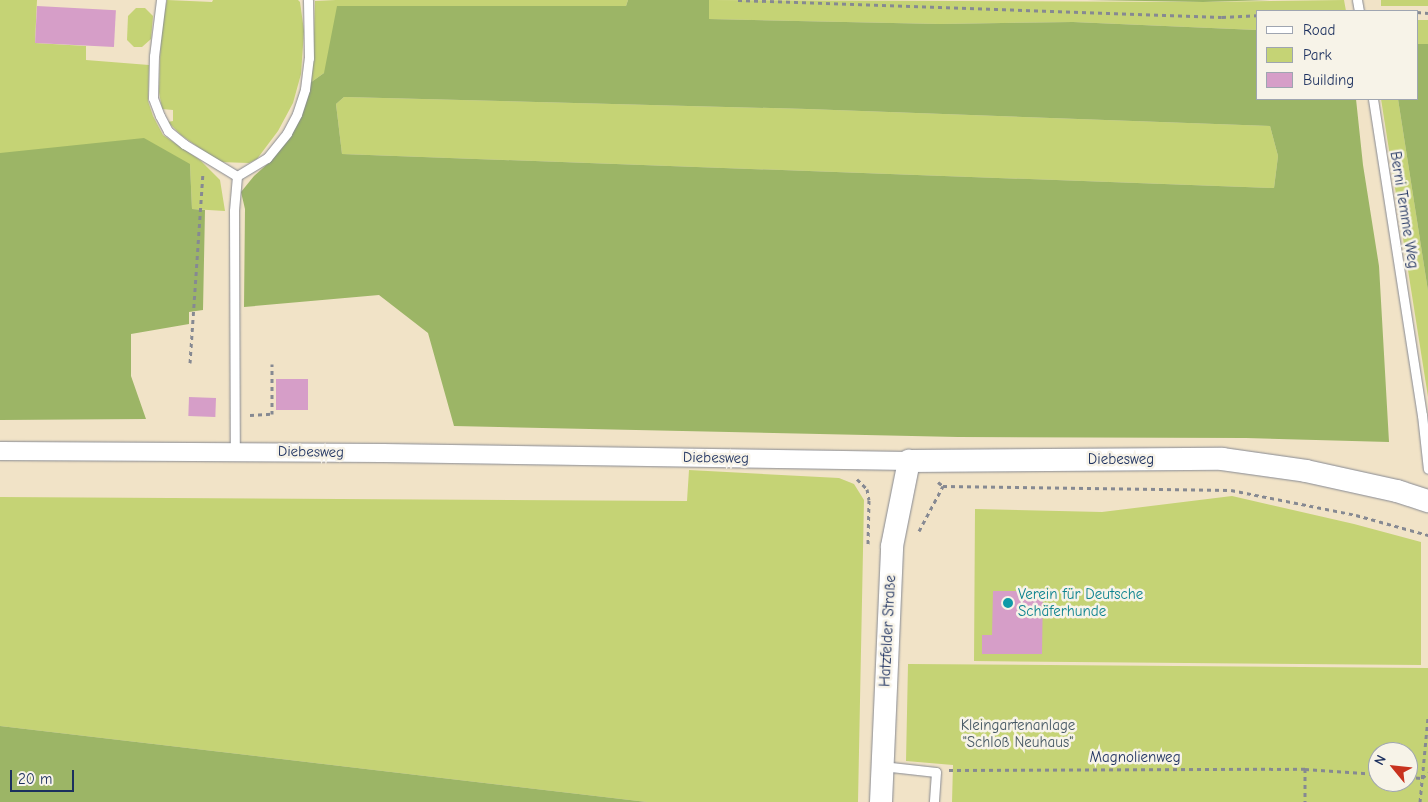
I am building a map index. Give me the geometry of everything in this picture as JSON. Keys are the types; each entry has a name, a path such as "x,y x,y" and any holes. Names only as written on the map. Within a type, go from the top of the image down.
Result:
{"street":[{"name":"Diebesweg","path":"0,451 235,452 909,461 1222,459 1306,471 1397,491 1428,501"},
{"name":"Hatzfelder Straße","path":"881,802 892,546 909,461"}],"lane":[{"path":"161,0 154,56 153,98 160,116 168,131 203,156 237,176"},
{"path":"237,176 267,158 287,133 297,114 304,89 309,58 308,0"},
{"name":"Berni Temme Weg","path":"1372,100 1422,415 1428,469"},
{"path":"235,452 234,220 237,176"},
{"path":"882,766 936,772 934,802"}],"path":[{"path":"738,0 1222,17 1256,15"},
{"path":"190,363 203,156"},
{"path":"243,413 272,414 272,364"},
{"path":"853,477 867,489 869,500 868,548"},
{"path":"936,481 943,486 1231,490 1356,515 1428,535"},
{"path":"1420,802 1428,717"},
{"name":"Magnolienweg","path":"936,772 952,769 1304,769 1368,773"},
{"path":"1304,769 1305,802"},
{"path":"1418,778 1422,778 1428,773"}],"green space":[{"path":"0,0 37,0 35,43 86,46 86,60 149,65 148,101 153,116 163,135 200,160 220,180 225,211 192,209 190,164 0,153"},
{"path":"167,0 212,2 213,0 298,0 300,2 304,31 301,74 293,103 278,131 257,159 249,163 219,162 181,135 168,122 173,121 173,110 162,109 159,92 161,29"},
{"path":"628,0 626,6 324,73 310,83 313,66 315,1"},
{"path":"628,0 709,0 709,19 940,24 1073,22 1256,30 1256,100 1356,100 1363,165 1379,266 1389,442 1246,438 958,437 454,426 428,333 379,295 244,307 245,209 241,192 254,176 272,160 300,120 310,83 324,73 337,6 626,6","holes":["344,97 807,109 1270,126 1278,156 1274,188 342,154 336,104"]},
{"path":"709,0 1203,2 1344,0 1346,10 1256,10 1256,30 1073,22 940,24 708,19"},
{"path":"1087,0 1270,0 1203,2"},
{"path":"1381,0 1428,0 1428,6 1381,6"},
{"path":"136,8 145,8 153,16 151,39 142,47 134,47 127,40 128,16"},
{"path":"1418,20 1428,20 1428,44 1418,44"},
{"path":"1418,44 1428,44 1428,291 1398,100 1418,100"},
{"path":"344,97 807,109 1270,126 1278,156 1274,188 342,154 336,104"},
{"path":"1381,100 1398,100 1428,291 1428,397"},
{"path":"144,138 190,164 192,209 205,210 203,310 189,312 189,324 131,334 131,376 146,419 0,420 0,153"},
{"path":"689,470 839,478 854,484 864,500 858,802 647,802 0,726 0,497 687,501"},
{"path":"1232,496 1354,524 1421,542 1421,665 974,661 975,509 1102,512"},
{"name":"Kleingartenanlage \"Schloß Neuhaus\"","path":"908,664 1428,668 1428,802 952,802 953,765 906,761"},
{"path":"0,726 647,802 0,802"}],"building":[{"path":"37,6 116,10 114,47 35,43"},
{"path":"276,379 308,379 308,410 276,410"},
{"path":"189,397 216,398 215,417 188,416"},
{"path":"993,591 1043,591 1042,654 982,654 982,635 992,635"}],"place":[{"name":"Verein für Deutsche Schäferhunde","path":"1008,603"}]}
